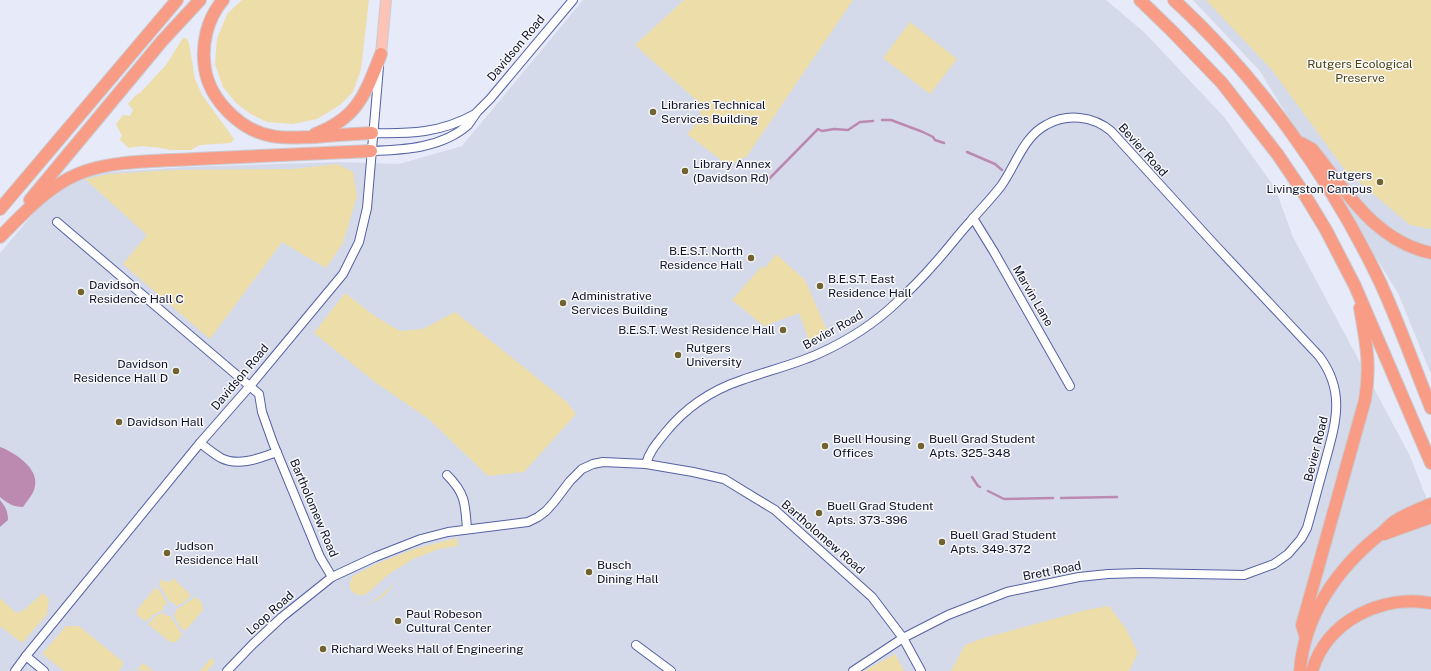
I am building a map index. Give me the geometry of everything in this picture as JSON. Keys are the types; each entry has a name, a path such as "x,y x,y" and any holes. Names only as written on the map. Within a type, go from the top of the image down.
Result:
{"highway":[{"path":"82,111 136,37 167,0"},
{"path":"0,209 177,0"},
{"path":"0,236 162,41 200,0"},
{"path":"223,0 208,26 206,37 205,69 212,90 222,106 237,120 255,131 282,138 372,133"},
{"path":"1140,0 1222,83 1278,155 1303,192 1356,286 1431,463"},
{"path":"1174,0 1244,73 1297,141 1345,214 1380,282 1431,408"},
{"path":"306,137 325,130 340,122 351,112 363,97 381,54"},
{"path":"1297,141 1312,149 1364,214 1382,231 1405,244 1431,253"},
{"path":"0,236 37,200 77,174 94,168 133,162 371,151"},
{"path":"1306,638 1302,625 1361,417 1368,382 1367,346 1356,286"},
{"path":"1300,671 1306,638 1318,608 1335,580 1354,558 1395,521 1431,504"},
{"path":"1379,535 1431,517"},
{"path":"1312,671 1318,656 1331,637 1347,622 1363,612 1376,607 1398,602 1420,601 1431,603"}],"main road":[{"name":"Davidson Road","path":"381,54 386,0"}],"street":[{"name":"Davidson Road","path":"371,151 413,148 445,138 469,124 477,112 490,99 573,0"},
{"name":"Davidson Road","path":"15,671 200,443 344,274 359,242 367,208 372,133 381,54"},
{"name":"Davidson Road","path":"372,133 401,134 424,132 455,124 477,112"},
{"name":"Bevier Road","path":"646,464 650,454 671,425 690,408 708,396 741,380 817,354 855,335 878,319 935,264 1001,186 1030,138 1041,128 1057,120 1084,118 1098,123 1111,131 1319,356 1331,375 1336,390 1337,413 1335,426 1307,528 1288,554 1274,564"},
{"name":"Marvin Lane","path":"973,218 1070,386"},
{"name":"Bartholomew Road","path":"57,222 259,394 262,412 277,452 320,557 332,577 399,547 448,532 528,522 538,517 554,502 575,475 582,469 593,464 611,461 646,464 693,472 724,480 775,510 872,597 903,638 921,671"},
{"path":"200,443 223,458 238,462 277,452"},
{"path":"447,475 460,491 464,501 467,529"},
{"name":"Brett Road","path":"853,671 903,638 948,615 1007,592 1079,577 1108,574 1140,573 1244,575 1274,564"},
{"name":"Loop Road","path":"227,671 282,617 332,577"},
{"path":"636,645 671,671"},
{"path":"26,656 44,671"}],"shaded area":[{"name":"Rutgers University","path":"583,0 1106,0 1144,32 1224,117 1275,188 1293,237 1410,456 1431,510 1431,671 0,671 0,253 39,207 65,187 90,176 111,172 186,167 337,162 399,164 462,146"},
{"name":"Rutgers Ecological Preserve","path":"1193,0 1431,0 1431,374 1398,293 1259,70"},
{"path":"0,447 18,457 33,473 35,486 32,495 23,507 10,504 0,497"},
{"path":"0,500 6,509 8,520 0,527"}],"green space":[{"path":"242,0 369,0 361,69 353,92 340,105 317,119 293,124 267,122 251,114 237,104 223,87 215,64 217,39 227,14"},
{"path":"684,0 853,0 747,156 729,166 687,134 702,117 695,99 635,45"},
{"name":"Rutgers Ecological Preserve","path":"1206,0 1431,0 1431,229 1410,225 1345,170 1272,70"},
{"path":"910,22 957,59 930,94 883,58"},
{"path":"183,38 187,39 189,43 195,79 202,95 234,139 231,143 200,145 191,150 171,150 141,146 129,148 120,140 122,136 116,124 123,115 130,116 133,110 128,104 166,65"},
{"path":"337,164 353,172 357,196 343,243 326,268 282,242 210,339 123,264 147,235 85,179 110,174 174,170 294,169"},
{"path":"776,254 805,280 830,337 811,345 799,313 764,326 732,300 762,266 765,268"},
{"path":"345,293 376,317 400,331 423,329 455,312 567,402 576,414 524,472 488,476 430,420 375,382 314,333"},
{"path":"457,538 458,546 439,549 413,559 389,574 364,595 357,595 350,589 350,582 353,576 376,564 414,549"},
{"path":"173,578 191,595 185,602 176,606 174,603 170,602 159,584 162,579 166,582 170,582"},
{"path":"396,582 389,591 378,600 369,604 363,605 373,602"},
{"path":"155,588 157,588 162,594 167,603 163,610 153,615 147,621 143,620 137,615 137,610"},
{"path":"43,593 49,599 47,614 22,643 0,626 0,598 16,613 24,610"},
{"path":"196,597 202,603 203,610 186,630 183,630 178,624 174,615 177,609"},
{"path":"1109,606 1126,629 1138,653 1129,671 951,671 965,645 984,638 1086,610"},
{"path":"164,613 167,616 171,616 180,630 182,635 176,642 170,642 149,625 149,623 157,615"},
{"path":"66,626 79,626 123,662 123,665 119,671 64,671 44,655 43,653"},
{"path":"895,654 904,671 864,671"},
{"path":"211,658 214,660 214,663 207,671 200,671"},
{"path":"143,663 153,671 137,670"}],"waterway":[{"path":"882,120 891,120 923,132 933,137 935,140 944,143"},
{"path":"767,181 818,129 822,131 834,129 848,130 860,122 873,121"},
{"path":"967,152 995,164 1002,170"},
{"path":"972,477 980,487"},
{"path":"988,491 1004,499 1053,498"},
{"path":"1061,498 1117,497"}],"place":[{"name":"Libraries Technical Services Building","path":"653,112"},
{"name":"Library Annex (Davidson Rd)","path":"685,171"},
{"name":"Rutgers Livingston Campus","path":"1380,182"},
{"name":"B.E.S.T. North Residence Hall","path":"751,258"},
{"name":"B.E.S.T. East Residence Hall","path":"820,286"},
{"name":"Davidson Residence Hall C","path":"81,292"},
{"name":"Administrative Services Building","path":"563,303"},
{"name":"B.E.S.T. West Residence Hall","path":"783,330"},
{"name":"Rutgers University","path":"678,355"},
{"name":"Davidson Residence Hall D","path":"176,371"},
{"name":"Davidson Hall","path":"119,422"},
{"name":"Buell Housing Offices","path":"825,446"},
{"name":"Buell Grad Student Apts. 325-348","path":"921,446"},
{"name":"Buell Grad Student Apts. 373-396","path":"819,513"},
{"name":"Buell Grad Student Apts. 349-372","path":"942,542"},
{"name":"Judson Residence Hall","path":"167,553"},
{"name":"Busch Dining Hall","path":"589,572"},
{"name":"Paul Robeson Cultural Center","path":"398,621"},
{"name":"Richard Weeks Hall of Engineering","path":"323,649"}]}
